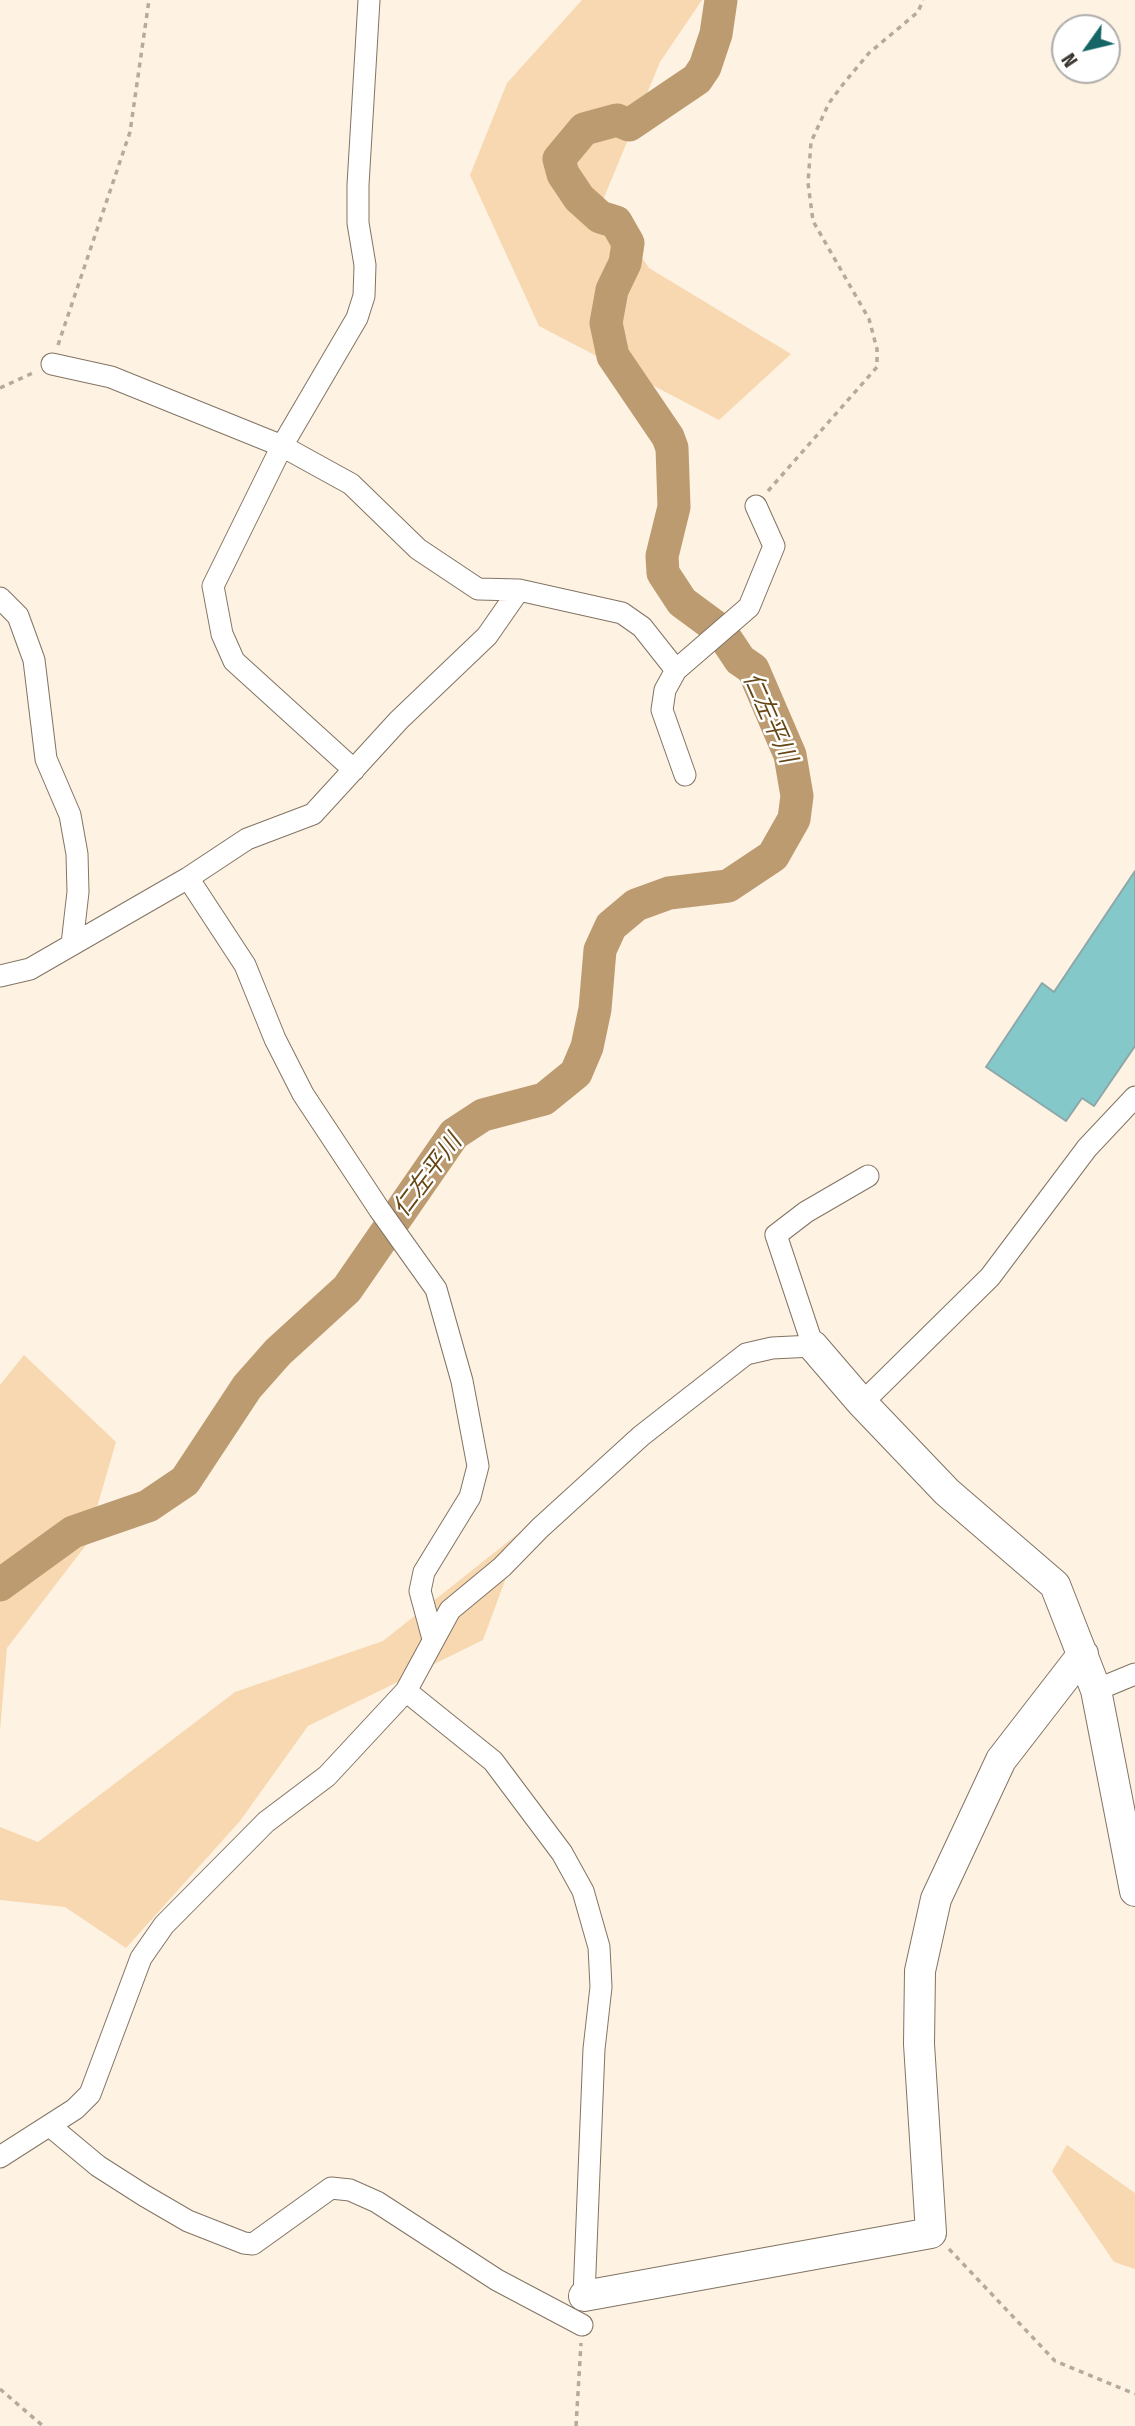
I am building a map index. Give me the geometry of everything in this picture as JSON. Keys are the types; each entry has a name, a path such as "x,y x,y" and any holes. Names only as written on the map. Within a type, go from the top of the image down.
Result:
{"street":[{"path":"354,771 234,661 216,609 213,586 282,446 357,318 364,296 365,265 358,223 358,184 369,0"},
{"path":"52,364 111,377 282,446 351,484 418,549 448,572 478,589 519,590 622,612 642,627 676,670"},
{"path":"685,775 662,710 665,690 676,670 749,607 774,546 756,506"},
{"path":"0,976 30,969 188,878 247,839 313,814 399,720 486,636 519,590"},
{"path":"0,598 18,616 34,660 46,759 70,815 77,854 78,892 72,944"},
{"path":"188,878 245,965 275,1040 303,1094 436,1289 462,1381 478,1466 470,1497 424,1572 420,1591 433,1639"},
{"path":"862,1403 990,1277 1087,1148 1135,1097"},
{"path":"868,1176 806,1212 776,1235 813,1346 862,1403 947,1492 1055,1585 1096,1690 1135,1891"},
{"path":"0,2157 75,2109 90,2094 141,1958 164,1925 266,1822 327,1776 406,1691 450,1610 502,1567 540,1528 640,1436 746,1354 772,1348 813,1346"},
{"path":"50,2126 98,2166 145,2196 188,2221 244,2243 253,2245 331,2188 350,2190 377,2202 497,2280 583,2310 932,2234 919,2044 919,1995 920,1971 936,1899 1000,1760 1083,1654"},
{"path":"1096,1690 1135,1674"},
{"path":"406,1691 493,1761 562,1853 583,1891 599,1947 601,1987 594,2049 583,2310"}],"path":[{"path":"0,388 52,364 130,132 149,0"},
{"path":"756,506 787,467 877,368 877,349 869,319 813,221 808,183 811,142 829,103 844,83 869,54 918,12 923,0"},
{"path":"932,2234 962,2260 1055,2361 1135,2394"},
{"path":"576,2426 583,2310"},
{"path":"0,2389 43,2426"}],"shaded area":[{"path":"582,0 702,0 660,62 603,200 649,268 791,354 719,420 539,326 470,175 507,83"},
{"path":"24,1355 116,1442 86,1545 7,1648 0,1731 0,1385"},
{"path":"524,1529 483,1640 308,1726 240,1821 126,1948 65,1907 0,1900 0,1827 38,1842 235,1692 383,1641"},
{"path":"1067,2145 1135,2193 1135,2269 1114,2262 1052,2171"}],"building":[{"path":"1135,871 1135,1046 1094,1106 1082,1098 1066,1121 986,1067 1042,983 1054,992"}],"waterway":[{"name":"仁左平川","path":"0,1585 73,1532 148,1506 185,1481 247,1387 278,1352 347,1289 454,1134 483,1115 544,1099 576,1073 587,1047 595,1009 600,950 611,926 636,905 669,893 728,886 773,856 794,819 797,796 790,755 753,669 740,660 720,630 682,602 663,573 662,556 674,507 672,448 668,437 613,356 606,323 612,290 625,263 628,243 616,222 600,217 579,198 563,174 559,159 584,129 617,120 629,125 697,79 705,67 716,34 721,0"}]}
